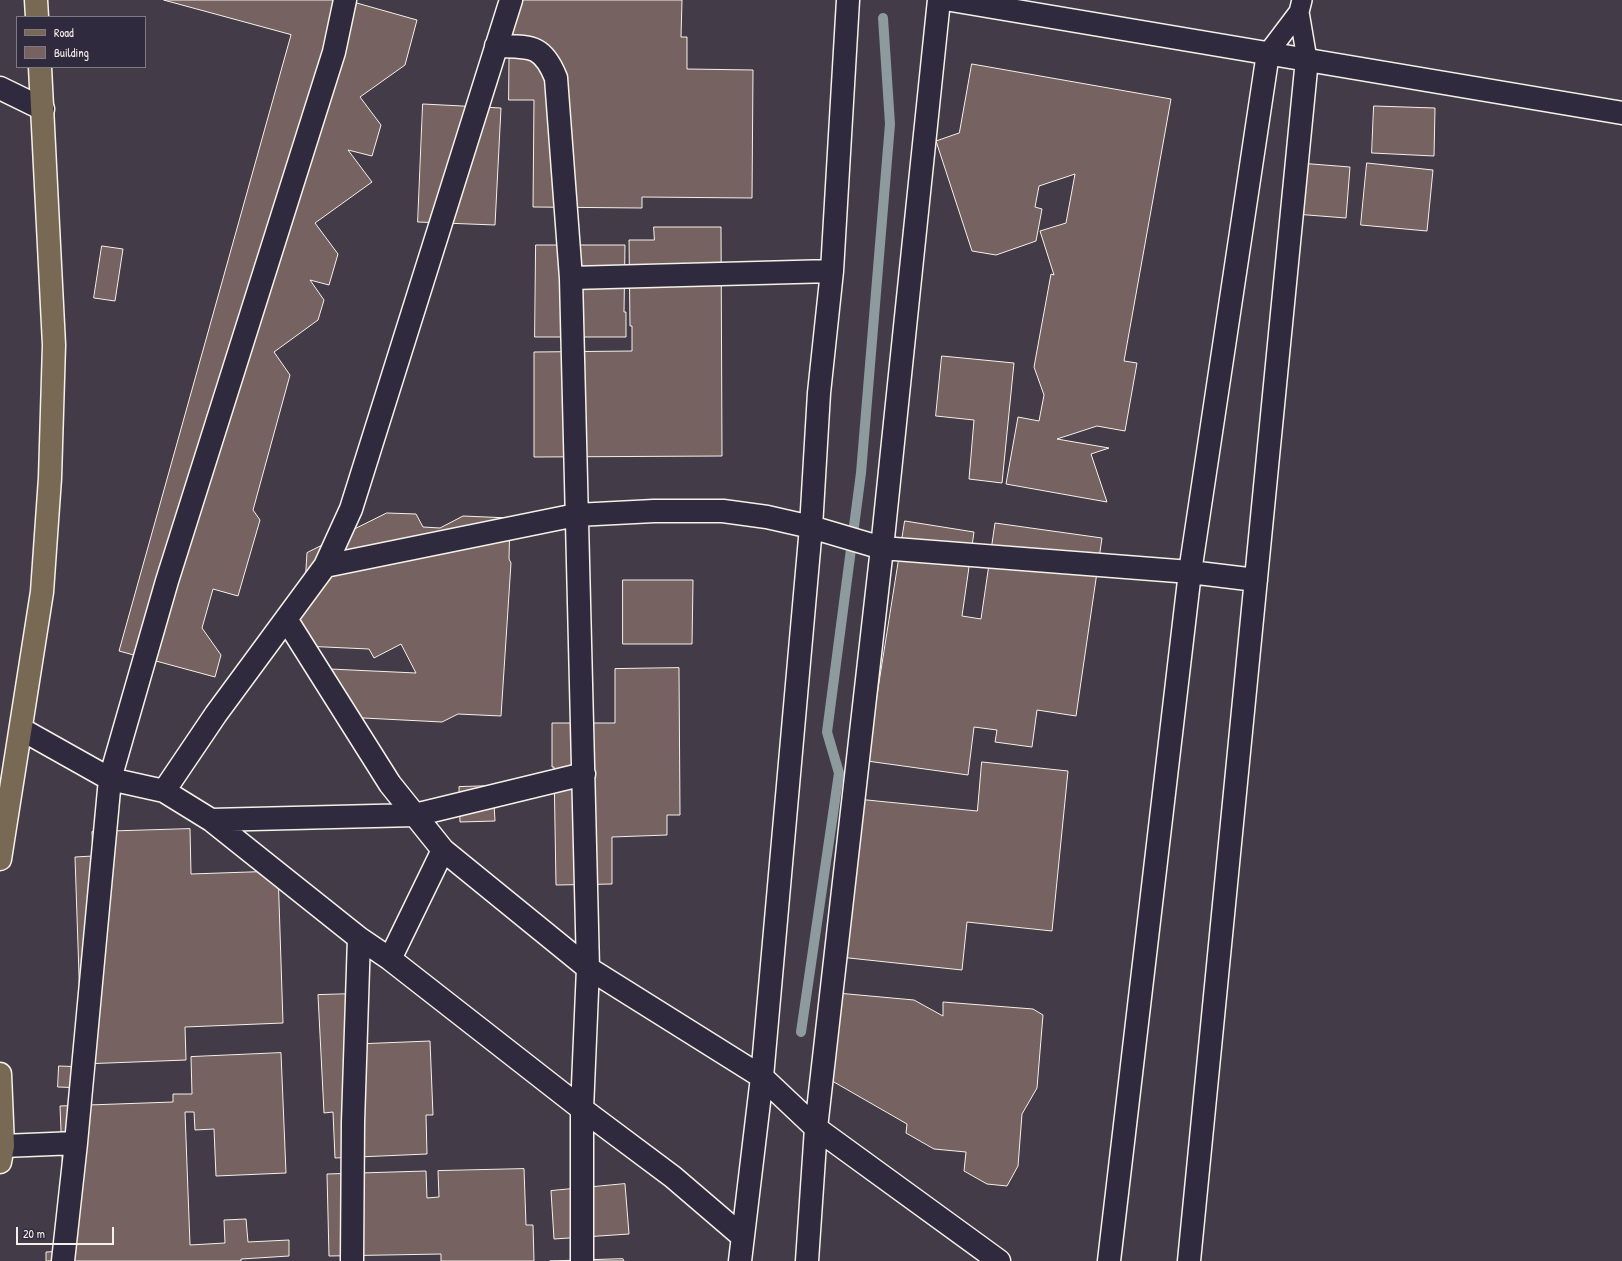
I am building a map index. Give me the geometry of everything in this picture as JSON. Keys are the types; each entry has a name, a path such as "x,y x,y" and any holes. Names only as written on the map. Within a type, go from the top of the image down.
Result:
{"main road":[{"path":"36,0 37,16"},
{"path":"0,859 42,592 50,470 54,345 40,68"},
{"path":"0,1074 2,1154"}],"street":[{"path":"63,1261 76,1144 110,779 167,581 334,52 345,0"},
{"path":"164,791 216,714 325,566 351,509 511,0"},
{"path":"740,1261 762,1077 811,527 819,393 832,271 848,0"},
{"path":"807,1261 816,1128 882,548 939,0"},
{"path":"951,0 1622,113"},
{"path":"496,46 530,47 541,53 550,62 556,78 571,278 588,968 582,1109 582,1261"},
{"path":"1109,1261 1190,572 1268,53"},
{"path":"1189,1261 1308,59"},
{"path":"0,88 43,109"},
{"path":"571,278 832,271"},
{"path":"325,566 576,515 654,511 723,511 767,517 811,527 882,548 1190,572 1256,580"},
{"path":"286,618 390,784 443,850 588,968 762,1077 816,1128 999,1261"},
{"path":"21,729 110,779 164,791 211,820 359,938 390,959 582,1109 673,1177 743,1237"},
{"path":"211,820 415,815 584,774"},
{"path":"390,959 443,850"},
{"path":"352,1261 353,1122 359,938"},
{"path":"2,1154 76,1144"}],"lane":[{"path":"1268,53 1301,6"},
{"path":"1301,6 1308,59"}],"building":[{"path":"164,0 346,0 417,20 405,65 360,97 381,125 372,156 348,150 372,182 315,223 338,254 329,285 310,280 324,300 318,320 274,352 290,375 253,510 260,520 238,596 213,589 202,628 221,655 215,677 119,651 291,35"},
{"path":"510,0 682,0 681,37 687,37 687,69 753,70 752,198 642,197 642,208 533,207 534,100 509,100"},
{"path":"972,64 1171,99 1124,361 1137,363 1125,431 1097,426 1057,439 1109,448 1091,454 1107,502 1006,484 1018,417 1039,421 1044,395 1034,367 1051,274 1054,275 1040,231 1066,223 1075,174 1039,186 1035,207 1042,209 1036,241 996,255 972,251 936,141 959,133"},
{"path":"423,104 501,108 495,225 418,222"},
{"path":"1374,106 1435,108 1434,156 1372,153"},
{"path":"1299,163 1350,167 1346,218 1295,214"},
{"path":"1367,163 1433,170 1427,231 1361,225"},
{"path":"654,227 721,227 722,456 534,457 534,352 632,351 632,326 630,326 629,240 654,240"},
{"path":"536,245 625,245 624,312 626,312 626,337 535,337"},
{"path":"102,246 123,249 115,301 94,298"},
{"path":"942,356 1014,363 1002,483 969,479 974,420 936,416"},
{"path":"387,513 416,514 423,527 440,528 463,516 510,518 509,559 511,563 501,716 458,714 442,722 344,717 330,669 416,673 401,644 374,658 369,649 303,646 290,620 291,592 305,585 307,553"},
{"path":"905,521 974,532 962,616 981,619 995,523 1102,538 1076,716 1037,710 1032,747 995,742 997,730 974,727 968,775 867,761"},
{"path":"623,580 693,580 692,644 623,644"},
{"path":"679,668 680,815 667,815 667,835 612,837 612,884 556,885 552,723 615,723 615,669"},
{"path":"982,762 1068,771 1052,931 967,922 962,970 830,956 857,799 977,811"},
{"path":"493,786 495,821 460,822 459,787"},
{"path":"190,829 191,874 278,871 283,1023 185,1027 186,1060 82,1064 75,857 93,856 92,832"},
{"path":"826,992 914,1000 943,1016 943,1002 1033,1009 1043,1015 1037,1088 1022,1114 1018,1166 1007,1186 987,1184 964,1171 966,1152 934,1149 906,1133 907,1124 813,1070"},
{"path":"354,994 356,1044 430,1041 433,1115 426,1115 427,1154 335,1158 333,1112 324,1113 318,995"},
{"path":"281,1053 286,1173 216,1176 214,1129 195,1130 194,1112 185,1112 190,1245 225,1243 224,1220 246,1219 248,1242 289,1240 289,1256 241,1259 241,1261 46,1261 46,1252 66,1251 60,1106 173,1102 173,1094 192,1094 191,1057"},
{"path":"59,1066 86,1067 86,1088 58,1087"},
{"path":"524,1169 526,1225 533,1225 534,1261 441,1261 441,1254 329,1256 327,1174 426,1171 427,1198 439,1197 438,1171"},
{"path":"625,1184 629,1234 554,1239 551,1191"},
{"path":"623,1259 624,1261 550,1261"}],"waterway":[{"path":"801,1032 839,773 827,732 861,473 890,124 883,18"}]}
